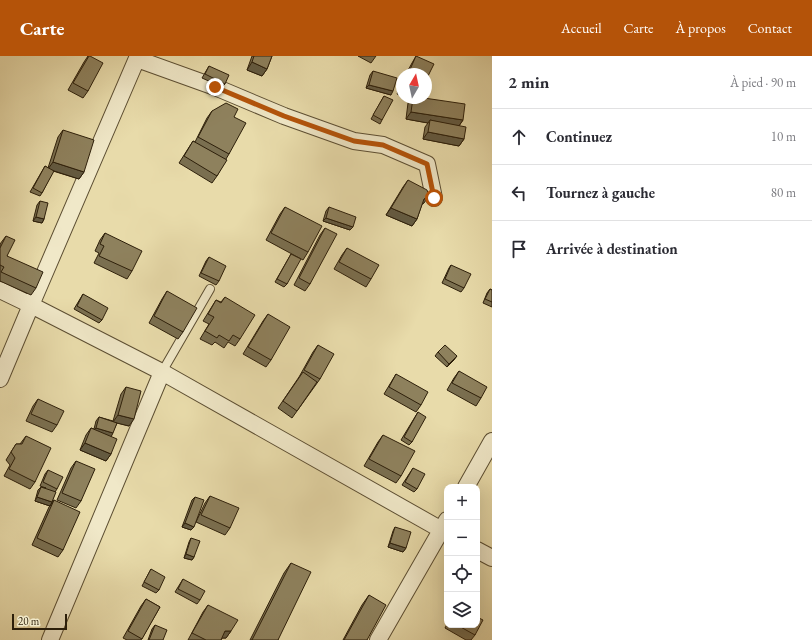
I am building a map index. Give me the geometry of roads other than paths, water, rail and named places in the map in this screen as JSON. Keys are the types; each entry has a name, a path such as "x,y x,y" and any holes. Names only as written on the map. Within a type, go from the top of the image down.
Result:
{"street":[{"path":"0,379 137,57 291,118 354,141 383,145 427,164 434,198"},
{"path":"0,290 162,372 444,527"},
{"path":"50,640 162,372"},
{"path":"468,484 492,441"},
{"path":"378,640 444,530"},
{"path":"480,552 492,558"}],"lane":[{"path":"162,372 210,290"}]}
